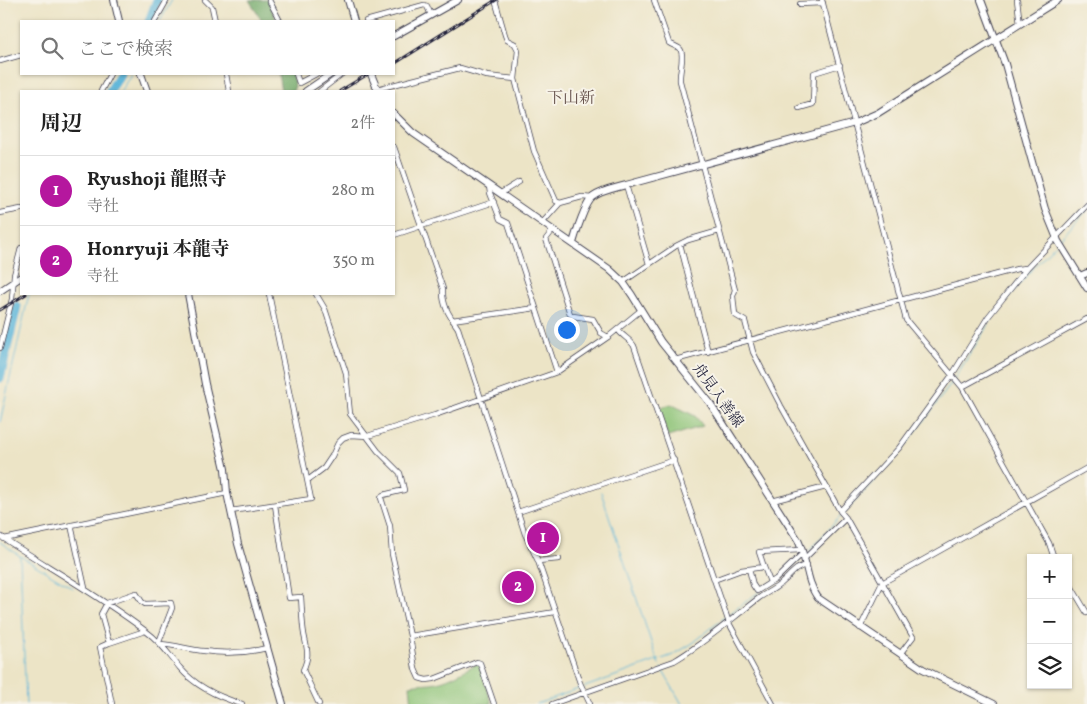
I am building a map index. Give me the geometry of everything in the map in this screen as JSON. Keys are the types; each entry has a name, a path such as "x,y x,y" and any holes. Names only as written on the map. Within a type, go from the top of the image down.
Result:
{"street":[{"path":"114,0 119,20"},
{"path":"162,0 162,9"},
{"path":"156,20 167,0"},
{"path":"206,0 212,7 215,20"},
{"path":"269,0 279,20"},
{"path":"348,0 354,20"},
{"path":"395,35 458,0"},
{"path":"495,0 507,40 516,44 518,50 515,79 534,151 556,201 560,203"},
{"path":"654,0 669,43 680,50 683,58 679,73 680,81 735,290 733,296 736,316 745,322 753,352 781,406 913,637 900,654"},
{"path":"981,0 997,39 1010,80 1045,209 1056,237 1087,288"},
{"path":"1017,0 1020,24"},
{"path":"573,243 578,225 592,198 603,192 855,123 878,113 1058,0"},
{"path":"800,4 822,2 906,320 962,387 1052,554"},
{"path":"370,20 424,5 427,6 430,15"},
{"path":"0,60 20,55"},
{"path":"799,108 812,104 814,73 840,65"},
{"path":"371,75 377,90 460,68 486,76 515,79"},
{"path":"102,90 109,75"},
{"path":"141,75 147,90"},
{"path":"226,75 229,90"},
{"path":"296,75 299,83 314,75"},
{"path":"307,90 330,75"},
{"path":"321,90 341,75"},
{"name":"舟見入善線","path":"395,115 413,133 610,269 623,282 660,342 710,403 772,501 804,557 811,587 818,598 922,669 980,701 994,704"},
{"path":"395,150 443,289 442,299 444,306 458,328 525,534 538,561 584,693 590,704"},
{"path":"501,193 519,182"},
{"path":"489,185 500,219 508,223 557,372"},
{"path":"626,185 649,264"},
{"path":"543,222 560,203 582,197 592,198"},
{"path":"395,235 494,202"},
{"path":"840,511 899,448 952,375 988,317 1026,268 1087,205"},
{"path":"0,213 20,209"},
{"path":"554,230 546,239 570,314 592,318 601,333 608,337"},
{"path":"623,282 680,244 719,231"},
{"path":"680,244 708,352"},
{"path":"0,348 12,299 20,253"},
{"path":"675,360 1026,268"},
{"path":"1080,276 1087,273"},
{"path":"0,291 20,278"},
{"path":"188,295 238,544 283,704"},
{"path":"231,512 311,499 269,295"},
{"path":"317,295 325,309 346,373 350,414 378,451 400,473 404,490 383,495 382,498 390,526 392,554 410,636 414,670 419,678 426,680 434,679 478,662 480,663 494,704"},
{"path":"452,320 536,308"},
{"path":"308,480 324,468 338,443 343,438 351,435 368,436 482,399 557,372 618,330 640,310"},
{"path":"962,387 1087,318"},
{"path":"618,330 634,346 729,623 774,704"},
{"path":"518,512 674,460"},
{"path":"860,628 882,583 1087,468"},
{"path":"772,501 826,487"},
{"path":"2,538 227,493"},
{"path":"275,506 289,598 301,597 304,634 308,649 307,660 303,670 319,704"},
{"path":"749,569 753,585 757,591 804,557 846,518"},
{"path":"71,525 85,588"},
{"path":"2,538 85,588 145,631 160,643 192,680 205,690 242,704"},
{"path":"770,582 759,552 804,557"},
{"path":"552,704 674,661 790,577 804,557"},
{"path":"538,561 559,559"},
{"path":"714,580 741,570 764,567"},
{"path":"1072,588 1087,613"},
{"path":"108,643 101,614 107,604 136,593 145,604 171,603 172,608 160,643"},
{"path":"410,636 555,612"},
{"path":"112,704 100,647 145,631"},
{"path":"160,643 225,653 250,652 267,648"}],"green space":[{"path":"249,0 267,0 277,20 261,20"},
{"path":"278,75 292,75 295,86 293,90 281,90"},
{"path":"671,404 695,416 703,426 668,437 658,408"},
{"path":"477,664 479,665 492,704 412,704 410,685 442,681"}],"waterway":[{"path":"149,20 157,0"},
{"path":"161,20 172,0"},
{"path":"111,90 119,75"},
{"path":"122,90 130,75"},
{"path":"1060,239 1087,210"},
{"path":"844,513 899,454 951,384 994,315 1032,269 1056,244"},
{"path":"0,422 29,295"},
{"path":"0,378 17,306"},
{"path":"601,492 659,664"},
{"path":"807,553 841,516"},
{"path":"0,542 20,556 26,704"},
{"path":"20,556 73,588"},
{"path":"792,567 802,557"},
{"path":"728,615 759,592"},
{"path":"585,687 673,655 693,643 725,617"},
{"path":"661,668 682,704"},
{"path":"537,704 581,688"}],"railway":[{"path":"395,63 496,0"},
{"path":"342,90 366,75"},
{"path":"0,310 24,295"}],"place":[{"name":"Ryushoji 龍照寺","path":"543,538"},
{"name":"Honryuji 本龍寺","path":"518,587"}],"district":[{"name":"下山新","path":"571,99"}]}
